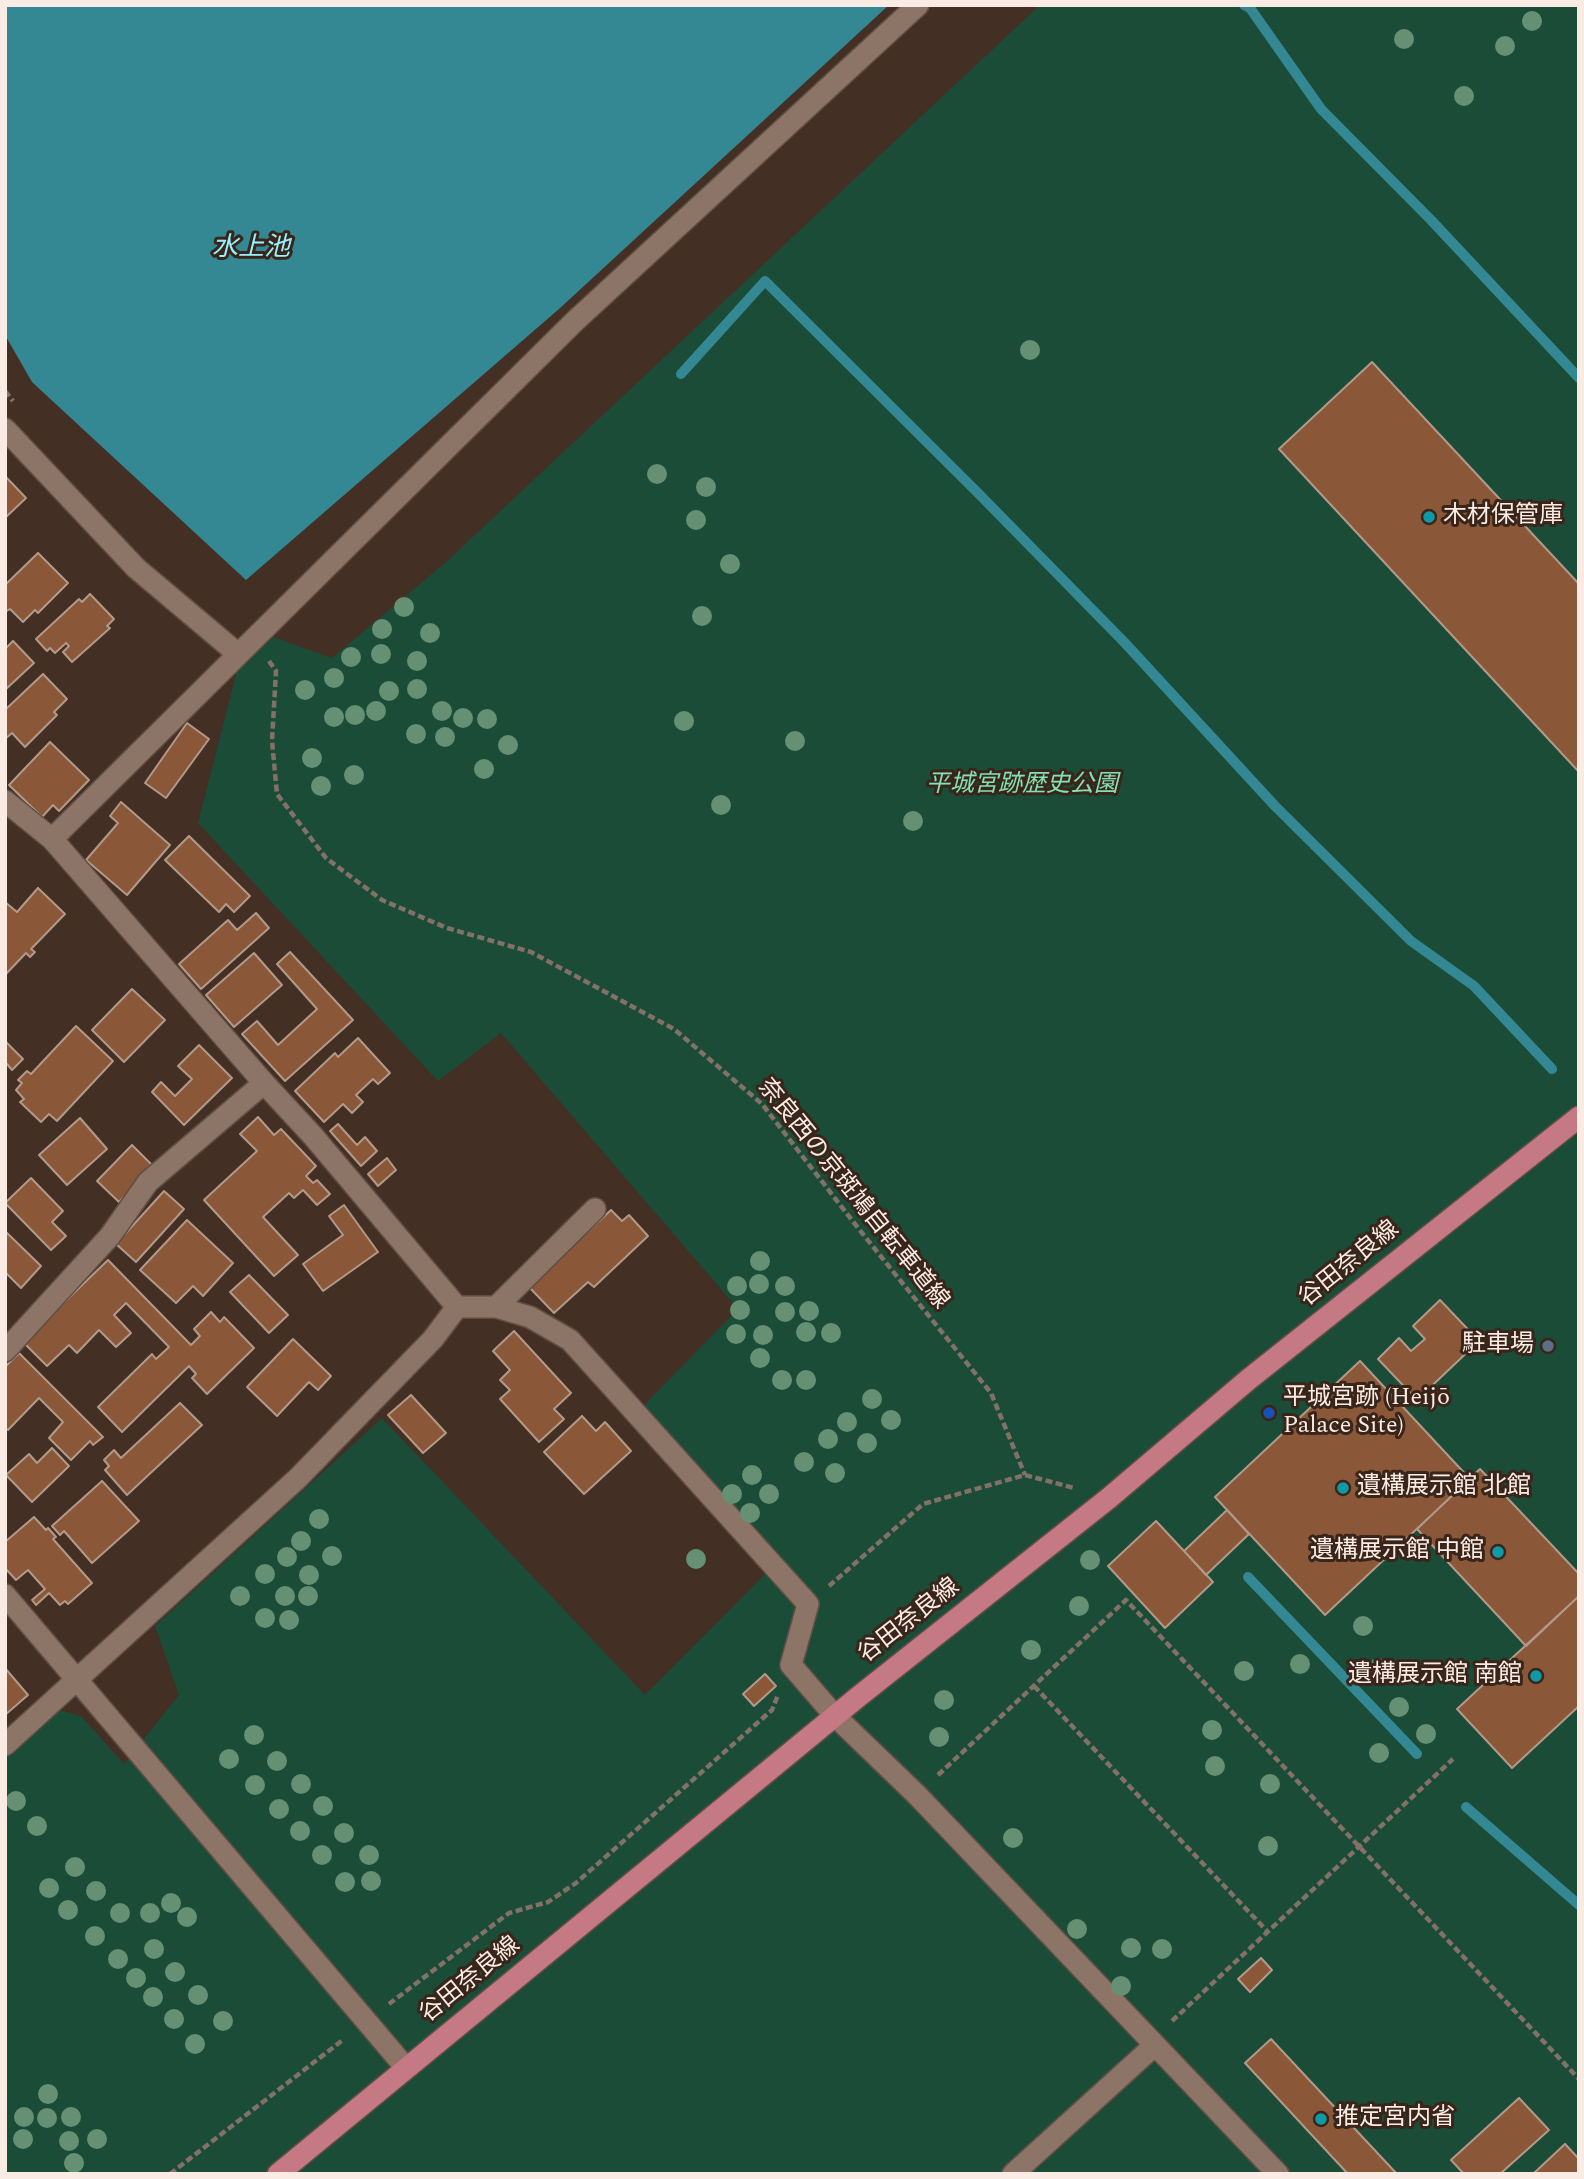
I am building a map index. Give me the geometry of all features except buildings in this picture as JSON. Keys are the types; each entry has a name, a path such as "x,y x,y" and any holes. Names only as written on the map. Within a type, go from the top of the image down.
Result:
{"main road":[{"name":"谷田奈良線","path":"278,2174 835,1716 1109,1498 1249,1379 1579,1117"}],"street":[{"path":"52,839 575,321 918,5"},
{"path":"5,429 135,568 238,654"},
{"path":"5,801 52,839 313,1136 457,1307 496,1307 530,1317 570,1340 808,1604 791,1665 835,1716 917,1795 1278,2174"},
{"path":"5,1351 110,1236 148,1182 264,1083"},
{"path":"496,1307 595,1209"},
{"path":"5,1745 298,1478 433,1339 457,1307"},
{"path":"5,1595 406,2068"},
{"path":"1013,2174 1153,2042"}],"path":[{"name":"奈良西の京斑鳩自転車道線","path":"254,638 276,671 272,741 277,794 326,858 382,900 447,928 531,952 674,1029 762,1104 991,1393 1026,1475"},
{"path":"808,1604 923,1504 1026,1475 1109,1498"},
{"path":"917,1795 1126,1600 1579,2079"},
{"path":"170,2174 509,1913 548,1902 576,1883 772,1710 791,1665"},
{"path":"1034,1686 1268,1932"},
{"path":"1153,2042 1453,1759"}],"green space":[{"name":"平城宮跡歴史公園","path":"1040,5 1579,5 1579,2174 5,2174 5,1757 58,1710 81,1716 124,1764 179,1695 155,1626 382,1418 645,1695 778,1561 644,1405 738,1309 501,1033 438,1081 198,823 237,671 273,637 332,658 446,562"}],"water":[{"name":"水上池","path":"5,5 889,5 559,309 246,580 32,382 5,335"}],"waterway":[{"path":"1244,5 1250,8 1321,109 1431,220 1579,378"},
{"path":"681,374 765,281 1125,643 1275,806 1411,941 1474,986 1552,1069"},
{"path":"1248,1577 1417,1754"},
{"path":"1466,1807 1579,1905"}],"place":[{"name":"木材保管庫","path":"1429,517"},
{"name":"駐車場","path":"1548,1346"},
{"name":"平城宮跡 (Heijō Palace Site)","path":"1269,1413"},
{"name":"遺構展示館 北館","path":"1343,1488"},
{"name":"遺構展示館 中館","path":"1498,1552"},
{"name":"遺構展示館 南館","path":"1536,1676"},
{"name":"推定宮内省","path":"1321,2119"}]}
